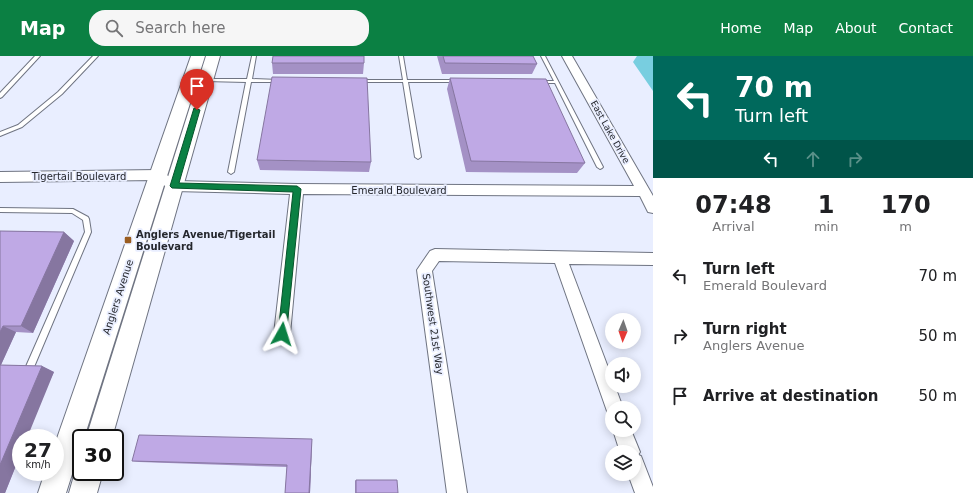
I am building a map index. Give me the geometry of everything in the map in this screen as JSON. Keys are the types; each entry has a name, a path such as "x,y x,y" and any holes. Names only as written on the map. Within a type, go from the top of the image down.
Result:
{"street":[{"name":"Anglers Avenue","path":"101,429 198,56"},
{"name":"Anglers Avenue","path":"52,493 166,180 213,56"},
{"name":"East Lake Drive","path":"567,56 653,208"},
{"name":"Tigertail Boulevard","path":"0,177 166,180"},
{"name":"Emerald Boulevard","path":"166,180 297,189 643,191"},
{"path":"282,334 297,189"},
{"name":"Southwest 21st Way","path":"457,493 424,270 435,255 653,259"},
{"path":"560,258 611,401"},
{"path":"82,493 86,481"},
{"path":"641,481 645,493"}],"lane":[{"path":"0,96 38,56"},
{"path":"0,134 20,126 60,93 96,56"},
{"path":"231,172 254,56"},
{"path":"401,56 418,157"},
{"path":"543,56 600,167"},
{"path":"205,80 288,81"},
{"path":"350,81 461,81"},
{"path":"532,82 556,82"},
{"path":"0,210 73,211 86,219 88,232 28,371"}],"water":[{"path":"637,56 653,56 653,91 633,62"}],"building":[{"path":"273,56 364,56 364,63 272,63"},
{"path":"443,56 533,56 537,64 445,63"},
{"path":"272,77 367,78 371,162 257,160"},
{"path":"450,78 546,79 585,163 471,161"},
{"path":"0,231 64,232 21,326 3,326 0,332"},
{"path":"0,365 42,366 15,429 12,429 12,437 0,465"},
{"path":"139,435 312,439 309,493 285,493 287,465 132,461"},
{"path":"356,480 397,480 398,493 356,493"}],"place":[{"name":"Anglers Avenue/Tigertail Boulevard","path":"128,240"}],"route":[{"path":"197,110 174,186 297,189 282,334"}]}
